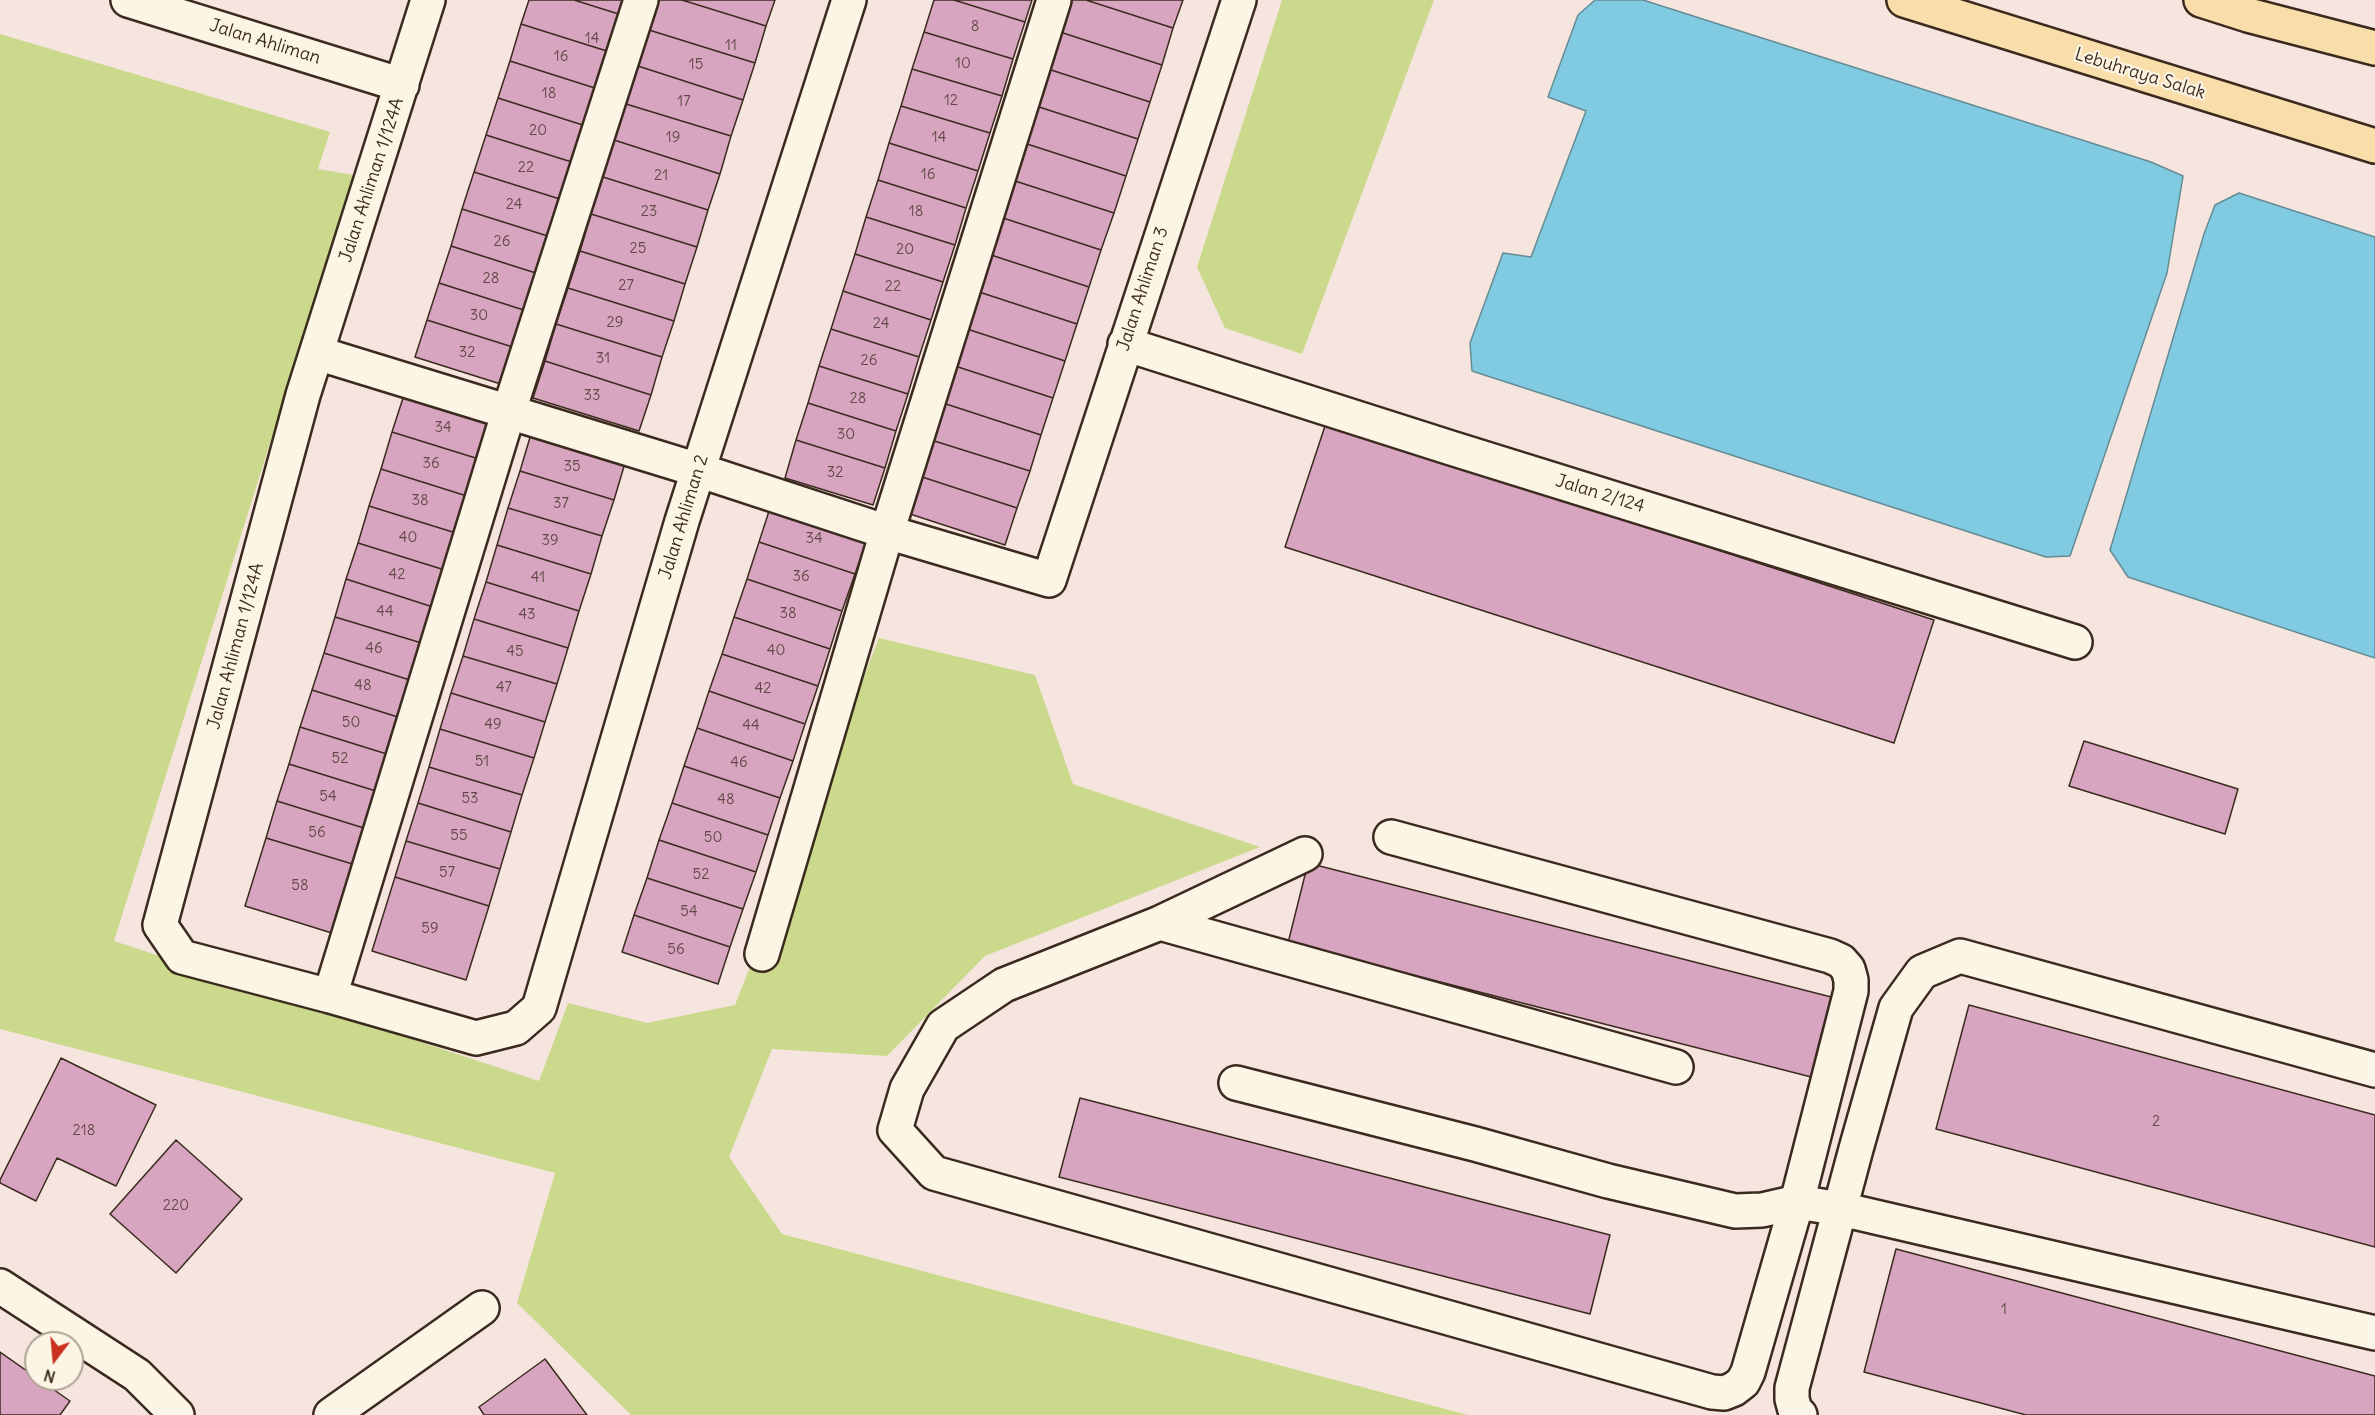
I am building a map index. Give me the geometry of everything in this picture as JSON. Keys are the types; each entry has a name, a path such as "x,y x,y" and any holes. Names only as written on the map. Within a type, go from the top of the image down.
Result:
{"highway":[{"name":"Lebuhraya Salak","path":"1904,0 2375,146"},
{"path":"2201,0 2248,15 2375,48"}],"street":[{"name":"Jalan Ahliman","path":"128,0 402,85"},
{"name":"Jalan Ahliman 1/124A","path":"429,0 303,396 160,925 182,957 476,1038 516,1028"},
{"path":"330,996 508,414 641,0"},
{"name":"Jalan Ahliman 2","path":"516,1028 539,1008 698,470 849,0"},
{"path":"762,954 887,531 1054,0"},
{"name":"Jalan Ahliman 3","path":"887,531 1049,579 1239,0"},
{"name":"Jalan 2/124","path":"1125,344 2075,642"},
{"path":"317,353 508,414 698,470 887,531"},
{"path":"1305,854 1160,922 1004,985 943,1026 907,1089 895,1130 934,1173 1666,1380 1712,1392 1724,1393 1734,1389 1743,1382 1748,1372 1797,1202 1851,992 1848,969 1841,961 1830,956 1391,837"},
{"path":"1160,922 1676,1067"},
{"path":"1800,1415 1792,1399 1792,1388 1896,1008 1922,972 1960,956 2375,1070"},
{"path":"1236,1083 1475,1144 1608,1181 1736,1211 1762,1210 1797,1202 1841,1209 2375,1333"},
{"path":"0,1286 137,1375 177,1415"},
{"path":"331,1415 482,1308"}],"green space":[{"path":"1282,0 1434,0 1302,354 1225,328 1197,267"},
{"path":"0,34 330,132 318,169 354,175 114,941 539,1081 568,1003 647,1023 735,1005 879,638 1035,675 1073,784 1260,847 985,956 887,1056 772,1049 729,1157 782,1234 1468,1415 631,1415 517,1303 555,1173 0,1029"}],"water":[{"path":"1595,0 1643,0 2151,162 2183,176 2167,273 2070,556 2046,557 1472,371 1470,343 1503,253 1531,257 1586,111 1548,97 1578,15"},
{"path":"2239,193 2375,237 2375,658 2128,577 2110,550 2204,234 2215,205"}],"building":[{"path":"529,0 574,0 625,16 613,53 521,24"},
{"path":"574,0 630,0 625,16"},
{"path":"659,0 682,0 766,26 755,63 649,30"},
{"path":"682,0 775,0 766,26"},
{"path":"934,0 954,0 1025,22 1013,59 924,32"},
{"path":"954,0 1032,0 1025,22"},
{"path":"1070,0 1086,0 1173,28 1162,65 1060,32"},
{"path":"1086,0 1183,0 1173,28"},
{"path":"521,24 613,53 601,90 510,61"},
{"path":"649,30 755,63 743,100 638,66"},
{"path":"924,32 1013,59 1002,96 912,69"},
{"path":"1060,32 1162,65 1150,102 1048,69"},
{"path":"510,61 601,90 589,127 498,98"},
{"path":"638,66 743,100 731,136 626,104"},
{"path":"912,69 1002,96 990,133 901,106"},
{"path":"1048,69 1150,102 1138,139 1036,106"},
{"path":"498,98 589,127 578,164 486,135"},
{"path":"626,104 731,136 720,174 614,140"},
{"path":"901,106 990,133 978,171 889,143"},
{"path":"1036,106 1138,139 1126,176 1024,143"},
{"path":"486,135 578,164 566,201 474,172"},
{"path":"614,140 720,174 708,210 603,177"},
{"path":"889,143 978,171 966,208 878,180"},
{"path":"1024,143 1126,176 1114,213 1012,180"},
{"path":"474,172 566,201 554,238 462,209"},
{"path":"603,177 708,210 697,247 591,214"},
{"path":"878,180 966,208 955,245 866,217"},
{"path":"1012,180 1114,213 1101,250 1000,217"},
{"path":"462,209 554,238 542,275 451,246"},
{"path":"591,214 697,247 685,284 580,251"},
{"path":"866,217 955,245 943,282 855,254"},
{"path":"1000,217 1101,250 1089,287 988,254"},
{"path":"451,246 542,275 530,312 439,283"},
{"path":"580,251 685,284 674,321 568,288"},
{"path":"855,254 943,282 931,320 843,291"},
{"path":"988,254 1089,287 1077,324 976,291"},
{"path":"439,283 530,312 519,349 427,320"},
{"path":"568,288 674,321 662,357 556,324"},
{"path":"843,291 931,320 919,357 831,329"},
{"path":"976,291 1077,324 1065,361 964,328"},
{"path":"427,320 519,349 507,386 415,357"},
{"path":"556,324 662,357 651,395 545,361"},
{"path":"964,328 1065,361 1053,398 952,365"},
{"path":"831,329 919,357 908,394 819,366"},
{"path":"545,361 651,395 639,431 533,398"},
{"path":"952,365 1053,398 1041,435 940,402"},
{"path":"819,366 908,394 896,431 808,403"},
{"path":"404,395 493,423 482,460 392,432"},
{"path":"940,402 1041,435 1030,471 928,439"},
{"path":"808,403 896,431 885,468 796,440"},
{"path":"1326,423 1934,620 1894,743 1285,547"},
{"path":"392,432 482,460 470,497 381,469"},
{"path":"531,434 625,463 614,500 520,471"},
{"path":"928,439 1030,471 1017,508 916,475"},
{"path":"796,440 885,468 873,505 785,478"},
{"path":"381,469 470,497 459,534 369,506"},
{"path":"520,471 614,500 602,536 508,508"},
{"path":"916,475 1017,508 1005,545 904,512"},
{"path":"771,505 868,537 855,574 759,542"},
{"path":"369,506 459,534 448,571 358,543"},
{"path":"508,508 602,536 591,574 497,545"},
{"path":"759,542 855,574 842,611 747,579"},
{"path":"358,543 448,571 436,608 346,579"},
{"path":"497,545 591,574 579,611 486,582"},
{"path":"346,579 436,608 425,644 335,617"},
{"path":"747,579 842,611 830,649 734,617"},
{"path":"486,582 579,611 568,648 474,619"},
{"path":"335,617 425,644 413,681 324,653"},
{"path":"734,617 830,649 818,686 722,654"},
{"path":"474,619 568,648 557,684 463,656"},
{"path":"324,653 413,681 401,718 312,690"},
{"path":"722,654 818,686 805,724 709,691"},
{"path":"463,656 557,684 545,722 451,693"},
{"path":"312,690 401,718 390,755 300,727"},
{"path":"709,691 805,724 793,761 697,728"},
{"path":"451,693 545,722 534,758 440,729"},
{"path":"300,727 390,755 379,792 289,764"},
{"path":"697,728 793,761 780,798 684,766"},
{"path":"440,729 534,758 522,795 429,767"},
{"path":"2084,741 2238,789 2225,834 2069,786"},
{"path":"289,764 379,792 367,829 277,801"},
{"path":"684,766 780,798 768,835 672,803"},
{"path":"429,767 522,795 511,832 418,803"},
{"path":"277,801 367,829 356,865 266,838"},
{"path":"418,803 511,832 500,869 406,841"},
{"path":"672,803 768,835 756,872 659,840"},
{"path":"266,838 356,865 335,934 245,906"},
{"path":"659,840 756,872 743,909 647,878"},
{"path":"406,841 500,869 489,906 395,877"},
{"path":"1308,863 1839,999 1819,1079 1288,943"},
{"path":"395,877 489,906 466,980 372,951"},
{"path":"647,878 743,909 730,947 634,915"},
{"path":"634,915 730,947 718,984 622,952"},
{"path":"1969,1005 2375,1115 2375,1247 1936,1129"},
{"path":"61,1058 156,1105 116,1186 57,1158 36,1201 0,1183 0,1180"},
{"path":"1080,1098 1610,1235 1590,1314 1059,1177"},
{"path":"176,1140 242,1199 176,1273 110,1214"},
{"path":"1896,1249 2375,1376 2375,1415 2026,1415 1864,1372"},
{"path":"0,1352 24,1369 24,1391 56,1391 70,1401 60,1415 0,1415"},
{"path":"545,1359 587,1415 484,1415 479,1407"}]}
